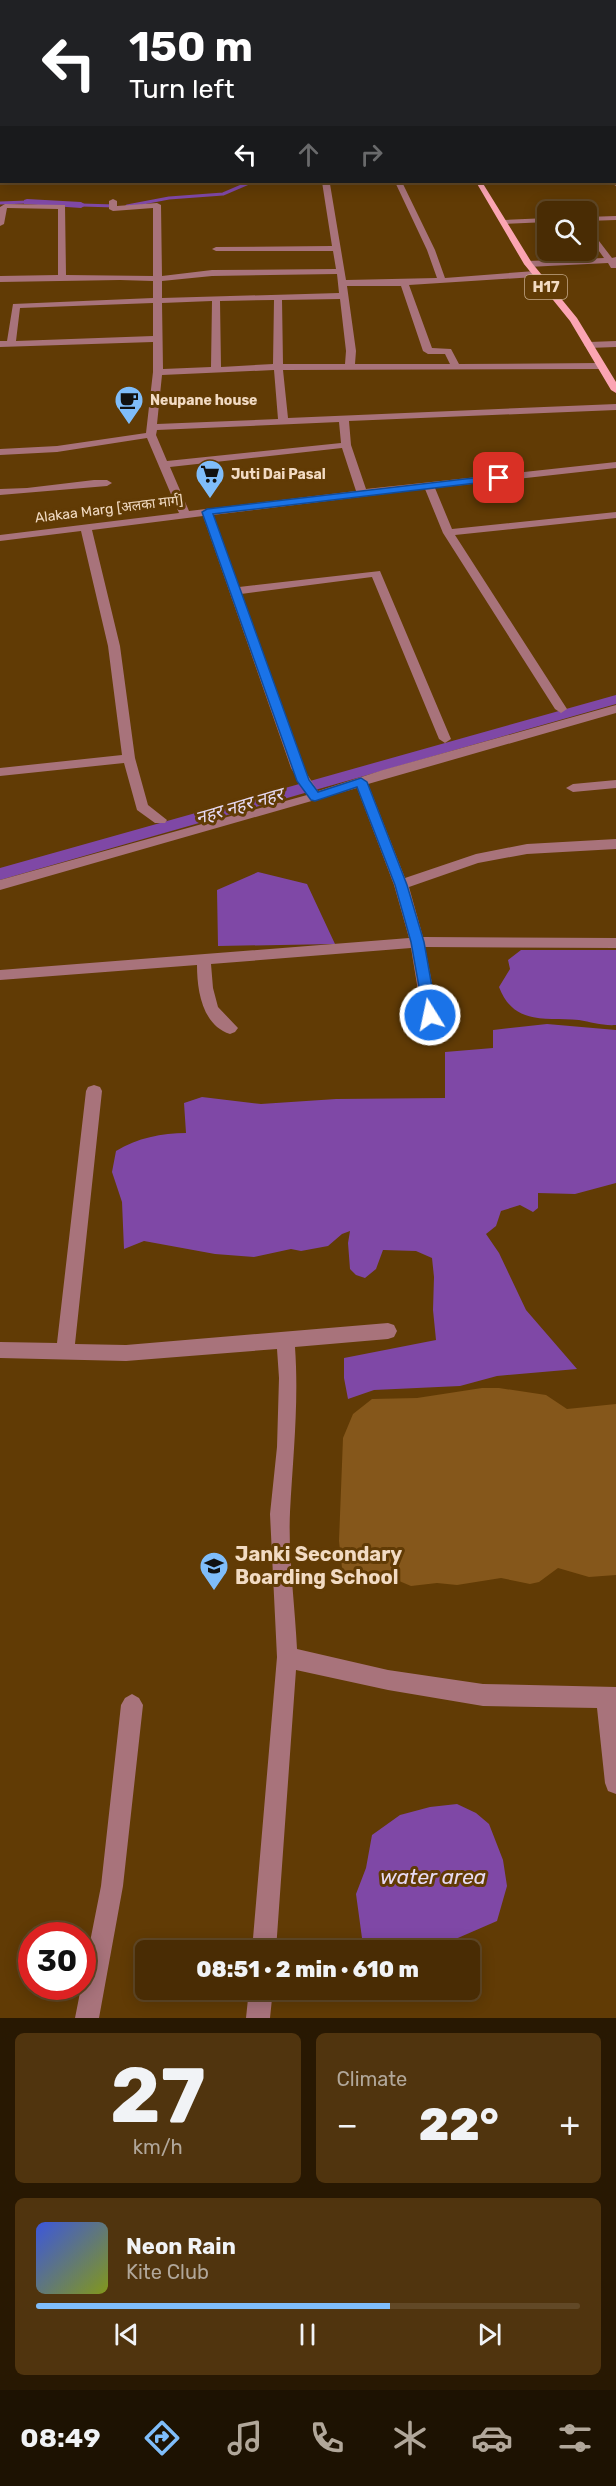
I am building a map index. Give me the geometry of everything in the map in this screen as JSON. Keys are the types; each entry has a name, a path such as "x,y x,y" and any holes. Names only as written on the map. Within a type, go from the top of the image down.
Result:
{"main road":[{"name":"H17","path":"480,183 528,264 574,320 616,390"}],"street":[{"path":"326,183 341,271 351,351 350,366"},
{"path":"398,183 431,250 442,280"},
{"path":"113,201 113,209 157,205 158,372 152,431 163,465 184,514"},
{"path":"0,224 2,209 14,202 62,207 62,278"},
{"path":"597,219 616,218"},
{"path":"504,222 537,220"},
{"path":"597,241 614,263"},
{"path":"216,249 338,248"},
{"path":"528,264 614,263"},
{"path":"0,279 157,279 212,273 341,271"},
{"path":"342,283 404,283 535,274"},
{"path":"404,283 428,351 448,351 457,368"},
{"path":"11,344 16,306 216,298 343,296"},
{"path":"278,297 278,367 283,422"},
{"path":"216,298 216,369"},
{"path":"0,344 158,339"},
{"path":"589,345 616,344"},
{"path":"158,372 350,366 457,368 601,366"},
{"path":"0,452 41,451 152,431 283,422 616,407"},
{"path":"344,419 346,445 363,493"},
{"path":"163,465 346,445"},
{"name":"Alakaa Marg [अलका मार्ग]","path":"0,538 184,514 616,465"},
{"path":"0,492 29,492 77,483 107,483"},
{"path":"429,485 448,533 561,709"},
{"path":"207,512 310,790"},
{"path":"448,533 616,515"},
{"path":"86,528 114,646 129,758 142,807 160,820"},
{"path":"236,591 376,573 445,739"},
{"path":"0,885 158,839 310,790 361,782 616,709"},
{"path":"0,772 129,758"},
{"path":"361,782 401,885 417,942 430,1015"},
{"path":"573,788 616,784"},
{"path":"401,885 476,859 527,849 616,844"},
{"path":"0,975 417,942 616,943"},
{"path":"204,959 209,1004 219,1022 230,1028"},
{"path":"65,1352 94,1091"},
{"path":"0,1350 126,1353 388,1331"},
{"path":"265,1940 287,1657 280,1514 286,1447 288,1378 285,1340"},
{"path":"287,1657 388,1680 483,1695 611,1698 616,1783"},
{"path":"87,2018 111,1886 132,1705"},
{"path":"258,2018 260,2000"}],"shaded area":[{"path":"482,1388 499,1388 546,1395 567,1409 616,1404 616,1575 589,1577 558,1568 539,1582 530,1584 501,1578 457,1585 437,1583 411,1586 392,1578 351,1576 342,1568 339,1541 343,1438 353,1414 372,1399 417,1398"}],"water":[{"path":"258,872 307,884 335,944 218,946 217,890"},
{"path":"521,950 616,950 616,1025 579,1020 543,1019 522,1014 513,1008 499,987 510,969 508,960"},
{"path":"547,1024 616,1030 616,1183 575,1194 538,1193 538,1208 533,1212 520,1205 501,1211 496,1226 486,1234 499,1253 526,1310 577,1369 497,1376 460,1386 374,1390 348,1399 344,1378 344,1358 436,1340 432,1258 416,1251 383,1250 376,1269 365,1278 356,1275 350,1269 348,1243 350,1231 342,1234 328,1246 301,1251 291,1249 254,1257 215,1254 144,1241 124,1249 122,1202 112,1172 116,1151 150,1137 186,1133 184,1103 202,1097 261,1104 336,1099 445,1098 445,1052 493,1048 493,1030"},
{"name":"water area","path":"457,1804 476,1813 489,1824 503,1860 507,1886 497,1921 453,1940 364,1940 356,1894 366,1868 372,1835 400,1815 430,1807"}],"waterway":[{"path":"127,206 169,198 223,194 249,183"},
{"path":"0,203 27,202"},
{"path":"27,202 81,205"},
{"path":"81,205 115,206"},
{"name":"नहर नहर नहर","path":"0,874 616,699"}],"place":[{"name":"Neupane house","path":"129,426"},
{"name":"Juti Dai Pasal","path":"210,500"},
{"name":"Janki Secondary Boarding School","path":"214,1592"}],"route":[{"path":"430,1015 417,942 401,885 361,782 315,797 303,781 207,512 499,478"}]}
